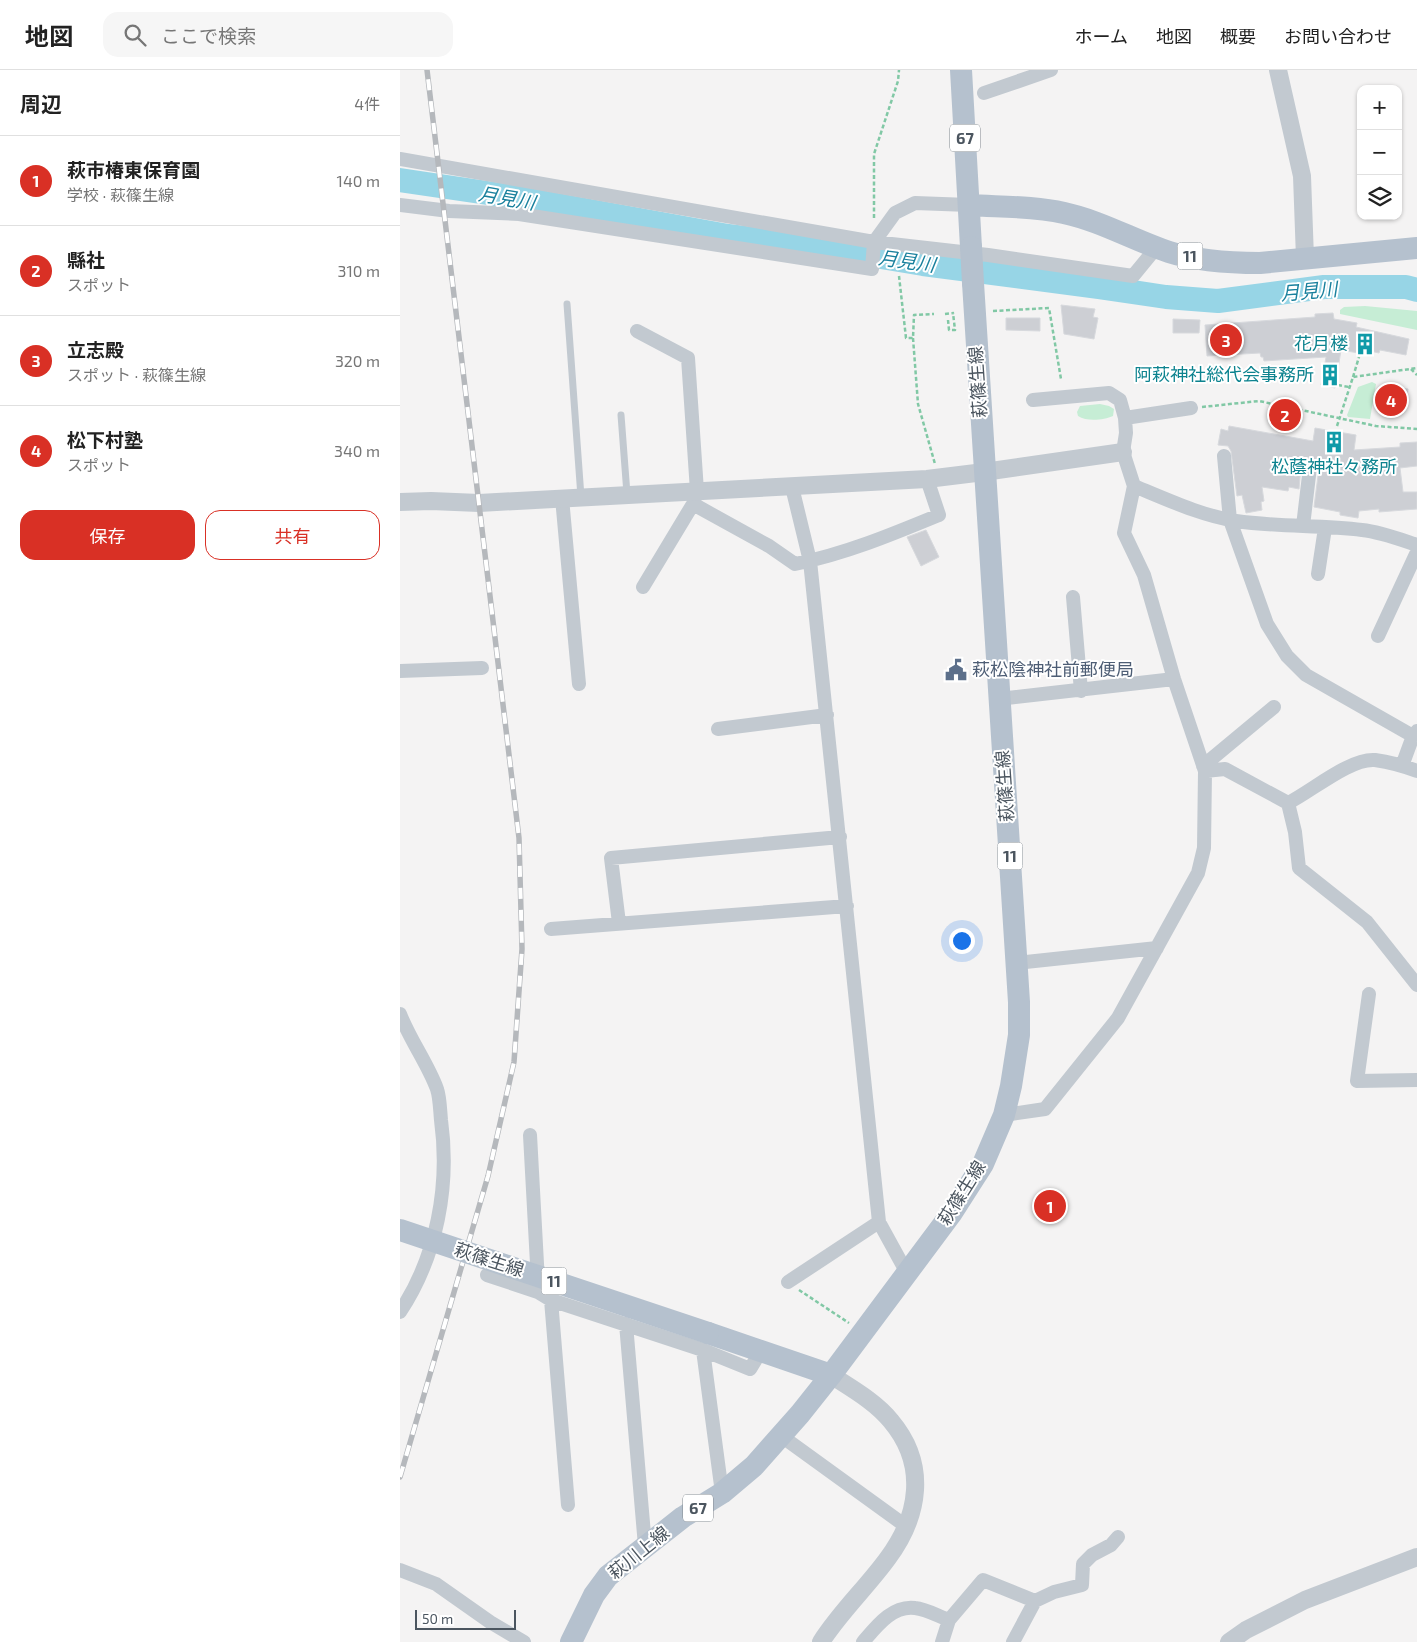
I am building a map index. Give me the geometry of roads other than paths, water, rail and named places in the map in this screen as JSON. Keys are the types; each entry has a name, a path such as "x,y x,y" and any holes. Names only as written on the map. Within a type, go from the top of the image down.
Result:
{"main road":[{"name":"67","path":"961,70 969,205"},
{"name":"萩篠生線","path":"400,1230 705,1342 762,1351 831,1375 951,1214 983,1164 1004,1115 1011,1086 1018,1035 1019,1002 984,472 969,205"},
{"name":"11","path":"969,205 1026,208 1064,213 1094,222 1172,253 1207,260 1236,263 1260,263 1417,248"},
{"name":"萩川上線","path":"571,1642 594,1596 608,1576 683,1517 722,1493 754,1466 800,1414 831,1375"}],"street":[{"path":"984,92 1051,70"},
{"path":"1278,70 1302,176 1305,258"},
{"path":"400,159 874,242 988,255 1133,276 1156,248"},
{"path":"400,205 449,211 520,214 872,269 874,242 895,213 915,203 969,205"},
{"path":"637,331 688,358 695,498 643,588"},
{"path":"1004,1115 1045,1109 1118,1018 1198,872 1204,848 1204,769 1174,680 1144,575 1124,533 1134,486 1123,452 1126,433 1125,418 1120,400 1109,393 1033,400"},
{"path":"1125,418 1191,408"},
{"path":"400,502 479,503 627,495 695,498 792,487 933,478 1123,452"},
{"path":"1224,456 1230,520 1267,624 1287,656 1306,675 1415,733 1394,760"},
{"path":"1302,526 1310,467"},
{"path":"695,498 795,564 880,539 939,515 933,478"},
{"path":"1134,486 1178,504 1230,520 1268,525 1362,530 1417,545"},
{"path":"792,487 810,560 879,1222 907,1273"},
{"path":"562,498 579,684"},
{"path":"1318,574 1326,528"},
{"path":"1378,636 1417,552"},
{"path":"1073,598 1081,691"},
{"path":"400,672 482,668"},
{"path":"999,699 1174,680"},
{"path":"1204,769 1274,707"},
{"path":"718,729 827,715"},
{"path":"1288,803 1345,768 1373,760 1394,760 1417,770"},
{"path":"1204,769 1226,769 1288,803 1295,832 1299,868 1367,922 1417,985"},
{"path":"619,924 612,858 840,836"},
{"path":"552,929 847,906"},
{"path":"1016,963 1157,948"},
{"path":"1369,994 1357,1081 1417,1080"},
{"path":"400,1014 437,1090 443,1137 444,1185 430,1253 418,1282 400,1312"},
{"path":"530,1135 538,1292"},
{"path":"788,1282 879,1222"},
{"path":"487,1275 538,1292 551,1300 626,1324 705,1342 722,1493"},
{"path":"551,1300 568,1505"},
{"path":"626,1324 645,1546"},
{"path":"822,1642 903,1536 910,1518 915,1494 915,1477 911,1459 904,1440 891,1421 831,1375"},
{"path":"780,1435 907,1527"},
{"path":"1013,1642 1035,1602 1054,1592 1082,1585 1083,1564 1092,1555 1111,1545 1118,1537"},
{"path":"1229,1642 1246,1630 1305,1600 1417,1557"},
{"path":"400,1570 436,1584 490,1622 524,1642"},
{"path":"942,1642 949,1620 984,1580 1035,1602"},
{"path":"863,1642 885,1618 902,1609 915,1608 949,1620"}],"lane":[{"path":"567,304 581,497"},
{"path":"621,415 627,495"}],"waterway":[{"name":"月見川","path":"400,180 501,195 728,236 827,248 923,264 1166,297 1218,301 1324,287 1406,287 1417,290"}],"railway":[{"path":"400,1477 488,1176 514,1062 522,949 519,838 427,70"}],"place":[{"name":"立志殿","path":"1226,340"},
{"name":"花月楼","path":"1365,344"},
{"name":"阿萩神社総代会事務所","path":"1330,375"},
{"name":"松下村塾","path":"1391,400"},
{"name":"縣社","path":"1285,415"},
{"name":"松蔭神社々務所","path":"1334,442"},
{"name":"萩松陰神社前郵便局","path":"956,670"},
{"name":"萩市椿東保育園","path":"1050,1206"}]}
